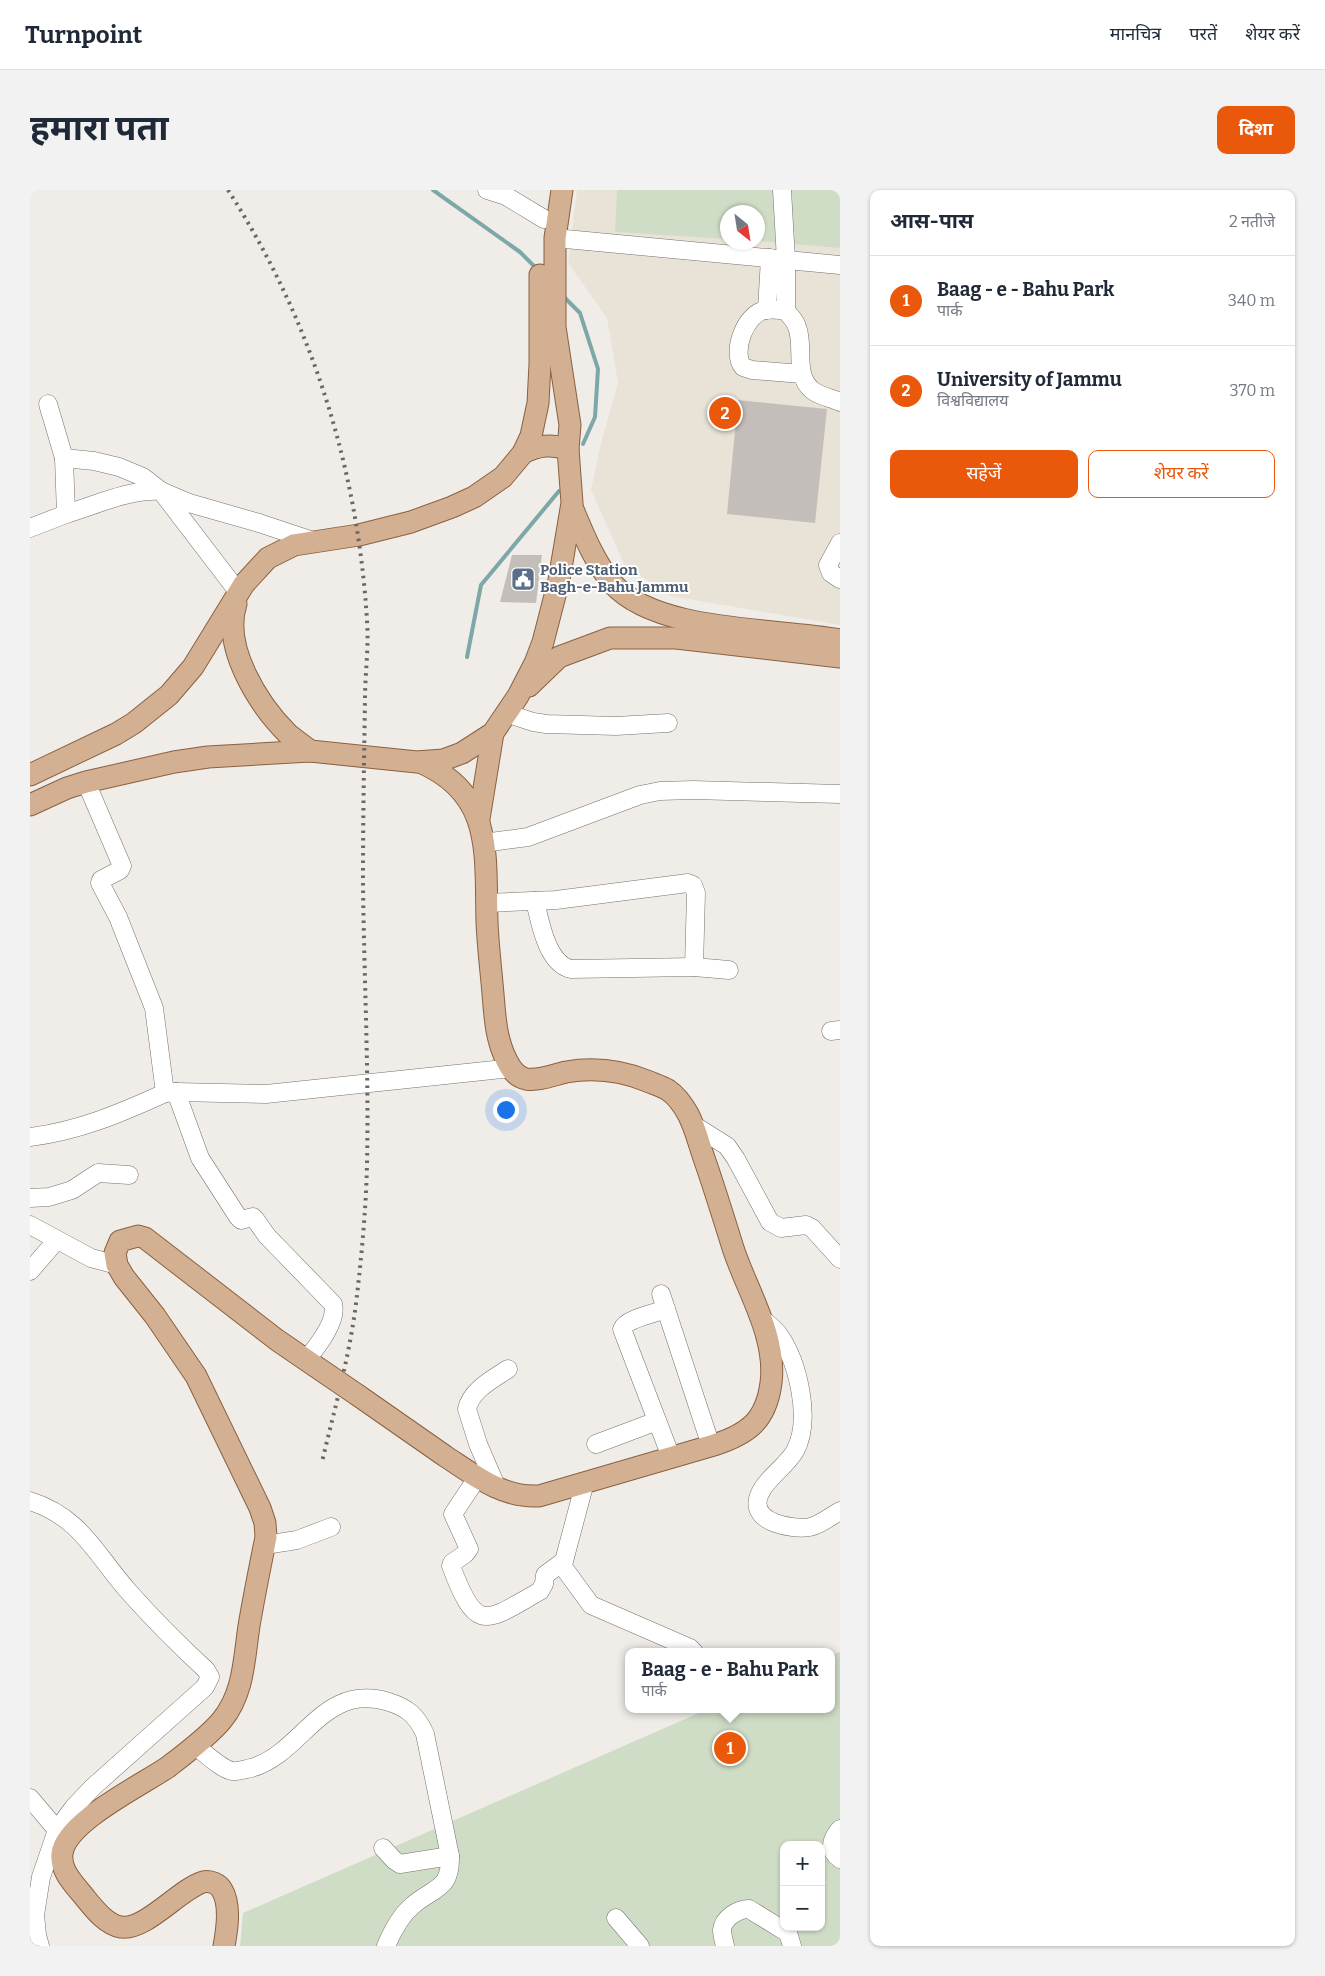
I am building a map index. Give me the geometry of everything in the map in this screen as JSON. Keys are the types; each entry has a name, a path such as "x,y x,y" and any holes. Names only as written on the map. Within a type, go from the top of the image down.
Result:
{"main road":[{"path":"548,190 544,220 550,246"},
{"path":"32,773 116,734 140,719 169,695 193,666 220,620 253,571 268,558 294,545 359,535 389,528 452,508 490,487 503,477 523,453 531,436 538,403 540,364 547,327 550,246 562,190"},
{"path":"30,805 67,788 86,782 174,762 208,757 310,751 420,762 443,760 462,754 493,733 535,663 543,642 559,580 572,506 568,449 570,425 547,327"},
{"path":"523,453 536,446 556,445 568,449"},
{"path":"572,506 590,549 614,584 637,602 652,610 693,622 840,640"},
{"path":"239,593 232,615 231,628 234,646 241,665 261,700 274,717 289,735 310,751"},
{"path":"512,704 559,657 610,638 676,638 840,657"},
{"path":"224,1946 226,1902 220,1887 214,1883 201,1882 154,1914 122,1928 107,1922 89,1903 63,1866 62,1851 76,1829 109,1804 167,1767 222,1721 238,1691 265,1545 266,1530 260,1508 196,1376 155,1316 124,1278 115,1253 120,1242 138,1236 145,1238 310,1363 477,1478 515,1494 539,1496 711,1446 734,1437 750,1428 759,1419 766,1404 771,1383 772,1364 762,1320 739,1265 692,1124 677,1097 666,1088 611,1070 576,1070 533,1079 518,1076 498,1039 495,1021 484,843 479,819 493,733"},
{"path":"420,762 439,771 459,789 479,819"}],"street":[{"path":"487,190 506,196 544,220"},
{"path":"766,310 778,259 782,190"},
{"path":"550,246 778,259 840,265"},
{"path":"778,259 786,311 795,321 798,330 802,374 812,391 840,402"},
{"path":"786,311 766,310 753,317 744,331 738,356 740,364 746,369 802,374"},
{"path":"48,404 64,458 66,514"},
{"path":"64,458 94,461 132,471 161,491 189,503 313,541"},
{"path":"30,528 66,514 135,493 148,490 161,491 239,593"},
{"path":"838,546 828,565 831,573 840,579"},
{"path":"512,704 528,721 546,724 616,726 668,723"},
{"path":"86,782 119,860 120,870 101,880 100,884 118,917 154,1008 170,1093 200,1158 240,1219 253,1217 267,1236 333,1304 333,1315 310,1363"},
{"path":"484,843 528,837 640,795 660,791 693,790 840,794"},
{"path":"487,903 556,900 688,884 693,885 696,894 694,967"},
{"path":"535,901 541,929 557,962 563,967 571,969 694,967 729,970"},
{"path":"30,1137 52,1135 81,1128 108,1119 170,1093 266,1094 512,1068"},
{"path":"692,1124 727,1146 774,1226 792,1227 806,1225 812,1228 840,1259"},
{"path":"30,1198 49,1197 78,1186 98,1173 129,1175"},
{"path":"30,1187 49,1197"},
{"path":"30,1225 56,1241 91,1258 118,1265"},
{"path":"30,1271 56,1241"},
{"path":"671,1457 622,1329 625,1324 664,1301 711,1446"},
{"path":"762,1320 778,1334 795,1365 803,1400 801,1431 796,1449 788,1462 761,1492 758,1499 758,1508 761,1515 768,1521 802,1528 812,1526 840,1511"},
{"path":"497,1488 478,1444 467,1409 474,1396 486,1384 508,1369"},
{"path":"596,1444 657,1421"},
{"path":"477,1478 454,1514 469,1549 451,1566 473,1611 485,1618 495,1616 540,1591 546,1575 559,1566 565,1557 585,1482"},
{"path":"30,1500 53,1510 75,1525 127,1589 164,1630 210,1676 205,1687 93,1787 74,1807 57,1830 41,1877 32,1918 40,1946"},
{"path":"265,1545 297,1540 331,1527"},
{"path":"559,1566 580,1602 590,1612 607,1622 668,1648"},
{"path":"559,1566 591,1605 690,1648"},
{"path":"194,1745 231,1771 240,1771 265,1763 312,1723 341,1704 352,1700 366,1698 385,1701 401,1706 412,1713 424,1734 450,1856 450,1868 445,1882 410,1908 403,1916 386,1946"},
{"path":"30,1798 57,1830"},
{"path":"840,1828 832,1838 831,1845 836,1856 840,1859"},
{"path":"384,1848 400,1864 450,1856"},
{"path":"725,1946 722,1930 726,1920 738,1912 749,1909 788,1933 792,1946"},
{"path":"616,1918 640,1946"}],"shaded area":[{"path":"577,190 840,190 840,625 671,596 625,566 591,490 601,443 618,383 607,318 568,263"}],"green space":[{"path":"617,190 840,190 840,248 765,242 765,205 720,205 720,239 615,232"},
{"path":"840,1652 840,1946 240,1946 243,1913 699,1713 835,1713 835,1654"}],"building":[{"path":"738,400 827,409 815,523 727,514"},
{"name":"Police Station Bagh-e-Bahu Jammu","path":"512,555 542,555 536,603 500,602"}],"waterway":[{"path":"433,190 520,252 537,269"},
{"path":"562,295 580,313 598,369 595,417 583,444"},
{"path":"467,657 481,585 559,491"}],"railway":[{"path":"228,190 257,239 283,290 306,343 325,397 341,451 353,507 362,564 367,621 363,860 367,1094 366,1197 351,1337 322,1462"}],"place":[{"name":"University of Jammu","path":"725,413"},
{"name":"Police Station Bagh-e-Bahu Jammu","path":"523,579"},
{"name":"Baag - e - Bahu Park","path":"730,1748"}]}
